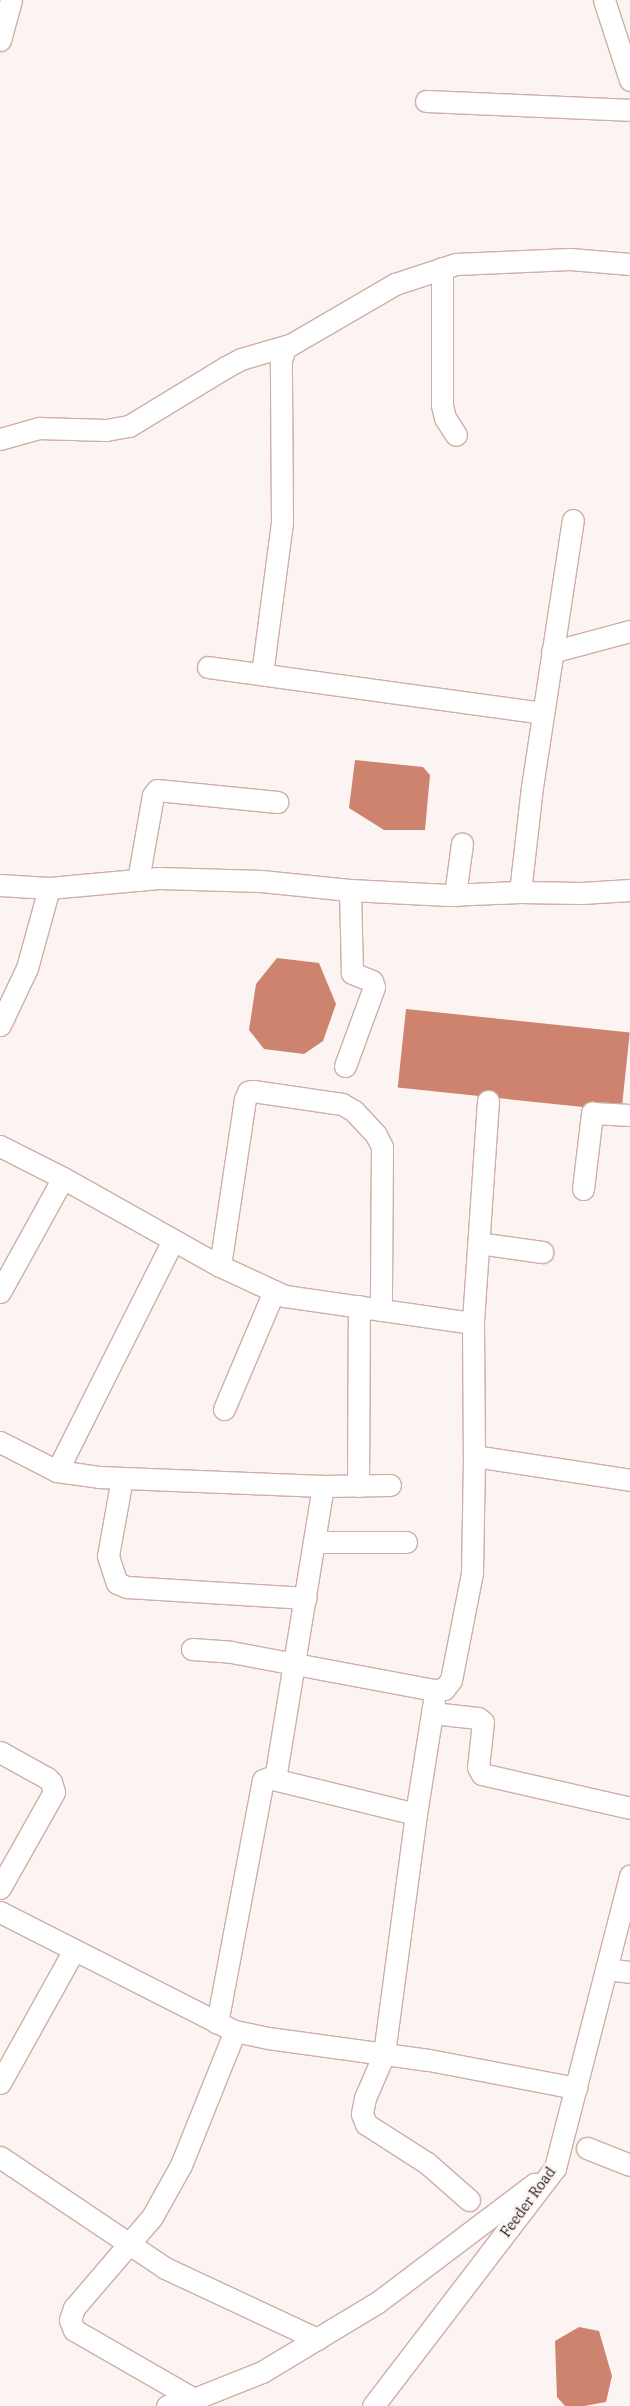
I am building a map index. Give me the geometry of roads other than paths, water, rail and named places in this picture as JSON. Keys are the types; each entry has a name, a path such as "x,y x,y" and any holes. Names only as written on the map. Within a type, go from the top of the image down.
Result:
{"street":[{"path":"0,40 10,0"},
{"path":"604,0 630,80"},
{"path":"426,101 630,110"},
{"path":"0,439 39,428 106,430 129,426 226,367 242,359 289,345 395,284 442,268 487,261 570,259 630,264"},
{"path":"442,268 442,412 456,435"},
{"path":"262,674 282,523 281,360 282,352 289,345"},
{"path":"520,892 530,802 573,520"},
{"path":"552,652 630,631"},
{"path":"208,667 543,712"},
{"path":"138,880 153,795 157,790 276,802"},
{"path":"455,895 462,843"},
{"path":"0,885 49,888 159,878 261,881 350,890 455,895 520,892 582,894 630,890"},
{"path":"0,1024 27,968 49,888"},
{"path":"346,1066 374,987 372,980 352,973 350,890"},
{"path":"220,1266 245,1099 248,1092 253,1091 342,1104 354,1111 371,1129 382,1147 381,1310"},
{"path":"192,1649 231,1652 435,1690 444,1689 451,1680 472,1573 474,1456 473,1323 488,1101"},
{"path":"583,1189 591,1114 595,1112 630,1115"},
{"path":"0,1146 63,1178 220,1266 285,1296 473,1323"},
{"path":"0,1292 63,1178"},
{"path":"57,1471 173,1240"},
{"path":"479,1242 542,1252"},
{"path":"224,1409 274,1291"},
{"path":"358,1306 358,1486"},
{"path":"0,1442 57,1471 122,1478 323,1486 390,1485"},
{"path":"474,1456 630,1480"},
{"path":"122,1478 108,1556 114,1579 117,1583 127,1587 306,1598"},
{"path":"275,1780 323,1486"},
{"path":"315,1542 406,1542"},
{"path":"435,1690 416,1814 384,2054 365,2098 363,2120 366,2124 427,2163 469,2200"},
{"path":"432,1713 478,1718 482,1722 478,1767 482,1774 630,1808"},
{"path":"0,1752 52,1782 54,1792 0,1888"},
{"path":"194,2400 74,2330 70,2325 70,2320 74,2308 152,2217 175,2177 226,2027 260,1785 266,1778 416,1814"},
{"name":"Feeder Road","path":"374,2406 555,2168 630,1875"},
{"path":"0,1912 226,2027 429,2060 576,2088"},
{"path":"0,2083 74,1950"},
{"path":"606,1969 630,1972"},
{"path":"587,2148 630,2165"},
{"path":"0,2157 165,2268 317,2339"},
{"path":"167,2406 194,2400 262,2372 378,2302 555,2168"}]}
